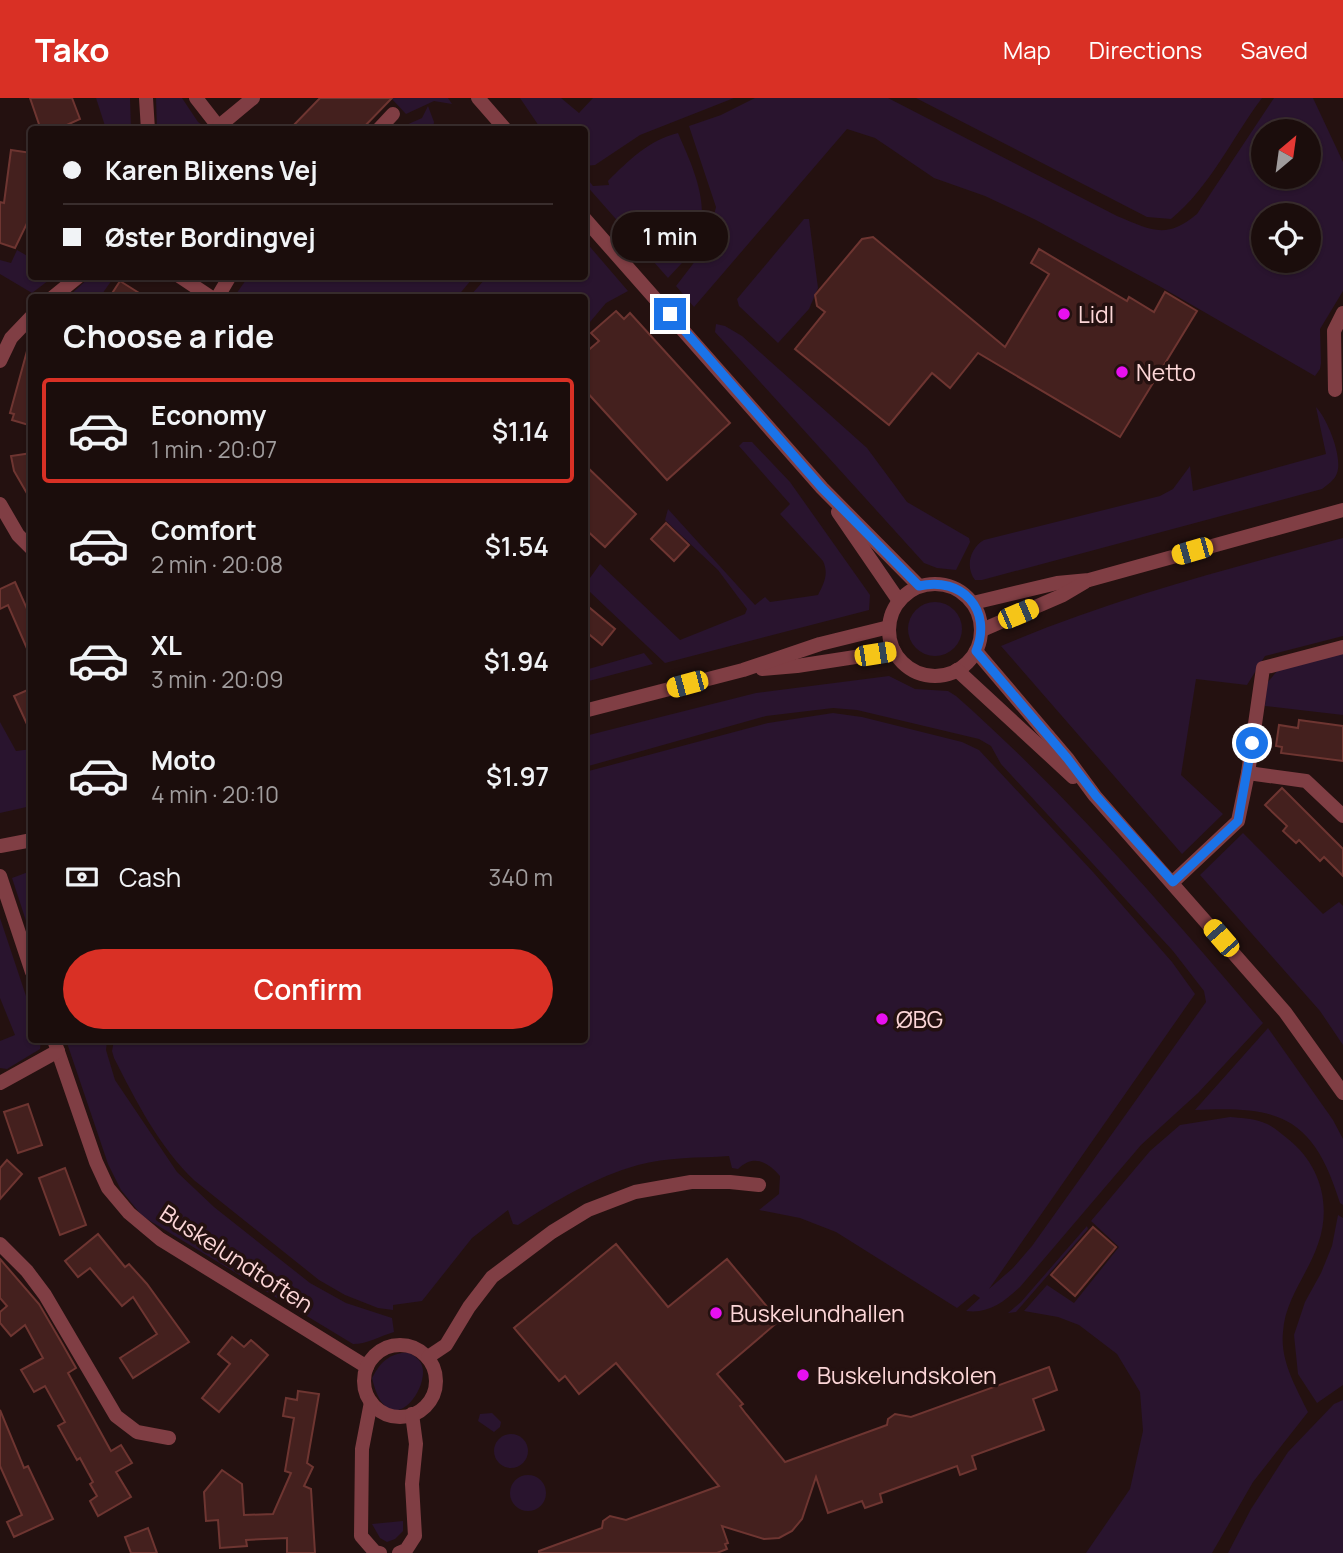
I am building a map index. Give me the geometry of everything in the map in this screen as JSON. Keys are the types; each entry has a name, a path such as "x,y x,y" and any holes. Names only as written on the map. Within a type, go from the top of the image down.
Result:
{"street":[{"path":"146,98 148,126"},
{"path":"196,98 217,126"},
{"path":"221,126 253,98"},
{"path":"478,98 502,126"},
{"path":"382,126 393,114"},
{"path":"588,223 822,488 919,586"},
{"path":"57,294 74,280"},
{"path":"185,280 208,294"},
{"path":"1335,390 1334,331 1343,313"},
{"path":"0,361 11,338 28,320"},
{"path":"822,488 878,574 899,601"},
{"path":"0,505 18,535 28,545"},
{"path":"973,603 1057,583 1089,580 1343,510"},
{"path":"982,630 1063,595 1089,580"},
{"path":"919,586 951,586 973,603 979,616 982,630 976,651 968,662 957,670 937,676 926,675 906,665 894,651 889,627 891,617 899,601 919,586"},
{"path":"588,710 743,670 810,647 889,627"},
{"path":"1173,882 1238,821 1248,774 1263,668 1343,647"},
{"path":"743,670 797,667 894,651"},
{"path":"976,651 1096,796 1285,1012 1343,1093"},
{"path":"957,670 1096,796"},
{"path":"1248,774 1306,781 1343,816"},
{"path":"0,846 28,841"},
{"path":"0,876 28,960"},
{"name":"Buskelundtoften","path":"0,1083 56,1045 96,1162 108,1188 129,1213 160,1239 367,1367"},
{"path":"428,1357 446,1345 469,1307 492,1277 541,1239 588,1210 635,1192 691,1182 759,1185"},
{"path":"0,1244 27,1271 45,1295 116,1416 137,1432 169,1438"},
{"path":"394,1345 407,1345 419,1349 428,1357 435,1370 436,1383 432,1397 424,1408 412,1415 389,1415 371,1402 365,1391 364,1379 373,1356 394,1345"},
{"path":"371,1402 362,1450 361,1536 375,1552 380,1553"},
{"path":"399,1553 406,1550 415,1536 412,1484 416,1444 412,1415"}],"shaded area":[{"path":"96,98 130,98 131,126 105,126"},
{"path":"156,98 182,98 204,126 157,126"},
{"path":"391,98 448,98 452,104 434,101 406,114"},
{"path":"520,98 561,98 579,113 593,98 734,98 640,135 595,165 588,166 588,126 539,126"},
{"path":"755,98 888,98 1117,216 1149,228 1167,230 1197,214 1251,133 1251,189 1321,189 1321,119 1260,119 1274,98 1313,98 1343,162 1343,291 1320,329 1320,369 1315,376 1161,287 1036,220 985,196 934,178 875,138 847,129 694,307 676,286 708,240 716,207 689,126 721,115"},
{"path":"916,98 1262,98 1209,177 1171,219 1147,217"},
{"path":"428,106 433,126 404,126 422,118"},
{"path":"678,133 696,177 702,208 698,238 690,253 668,278 588,187 588,180 593,186 609,185 608,181 640,152"},
{"path":"804,219 809,219 818,288 809,309 778,343 739,306 737,299"},
{"path":"588,244 628,291 606,303 588,324 588,294 472,294 484,280 588,280"},
{"path":"17,250 28,256 28,280 49,280 32,293 0,274 0,260 11,263"},
{"path":"87,280 112,280 102,294 71,294"},
{"path":"246,280 471,280 460,294 236,294"},
{"path":"716,324 742,336 867,448 907,502 969,538 970,542 956,570 937,568 924,563 715,332"},
{"path":"1316,407 1329,428 1338,457 1336,476 1322,489 982,580 975,580 972,575 972,553 984,540 1160,496 1173,489 1190,466 1193,491 1326,454"},
{"path":"743,442 752,442 790,482 870,595 869,610 665,663 589,591 588,581 600,564 680,640 745,614 747,609 718,570 665,520 668,509 755,605 765,597 770,602 818,595 824,582 826,570 823,561 780,514 790,504 739,446"},
{"path":"1343,538 1343,636 1265,656 1247,685 1196,679 1181,775 1223,814 1182,854 1001,646 1127,599"},
{"path":"935,602 954,610 962,629 954,648 935,656 916,648 908,629 916,610"},
{"path":"644,653 653,664 588,681 588,669"},
{"path":"1343,653 1343,715 1265,706 1267,683 1277,671"},
{"name":"ØBG","path":"889,676 915,689 948,691 956,696 1077,813 1263,1023 1198,1093 1141,1145 1020,1287 1002,1302 982,1311 966,1311 980,1298 974,1294 957,1308 836,1232 800,1218 759,1210 779,1194 780,1176 760,1161 749,1162 738,1169 732,1168 729,1156 660,1160 622,1170 576,1190 518,1225 513,1224 508,1210 472,1238 422,1301 393,1305 393,1310 378,1308 345,1295 319,1280 182,1168 149,1123 131,1091 114,1058 113,1043 588,1043 588,771 768,723 833,713 862,717 962,742 979,750 1093,872 1172,962 1195,994 989,1289 1013,1268 1032,1246 1206,1002 1204,991 1173,951 1001,764 991,746 979,739 857,710 833,708 766,716 588,766 588,735 756,693"},
{"path":"0,722 16,751 28,750 28,807 0,813"},
{"path":"1243,833 1323,914 1339,902 1343,906 1343,1045 1320,1011 1200,875"},
{"path":"28,872 28,927 12,878"},
{"path":"0,918 28,1002 28,1043 41,1043 40,1049 7,1069 0,1068 0,1041 15,1035 0,998"},
{"path":"1268,1028 1333,1120 1343,1139 1343,1205 1318,1151 1305,1134 1289,1122 1250,1111 1195,1110"},
{"path":"67,1043 107,1043 106,1050 115,1080 177,1172 214,1207 310,1283 346,1303 392,1318 394,1332 353,1344 142,1216 121,1190 108,1164"},
{"path":"1230,1117 1258,1121 1279,1132 1308,1160 1320,1186 1324,1215 1322,1229 1314,1255 1292,1298 1283,1332 1286,1363 1308,1412 1253,1482 1212,1553 1086,1553 1130,1489 1143,1431 1140,1392 1117,1354 1079,1325 1058,1317 1024,1311 1047,1285 1074,1303 1119,1247 1091,1221 1150,1151 1180,1125"},
{"path":"1338,1215 1343,1218 1343,1385 1317,1403 1298,1374 1294,1335 1305,1302 1332,1246"},
{"path":"1087,1226 1088,1229 1016,1312 1008,1313 1021,1302"},
{"path":"408,1352 421,1363 421,1385 407,1405 398,1410 388,1408 379,1398 372,1378 386,1359"},
{"path":"1343,1400 1343,1553 1228,1553 1251,1509 1288,1452 1334,1404"},
{"path":"492,1413 501,1422 494,1432 478,1421 480,1414"},
{"path":"511,1434 523,1439 528,1451 523,1463 511,1468 499,1463 494,1451 499,1439"},
{"path":"528,1475 541,1480 546,1493 541,1506 528,1511 515,1506 510,1493 515,1480"},
{"path":"403,1521 403,1531 387,1542 380,1538 372,1524"}],"building":[{"path":"30,98 72,98 80,119 65,126 40,126"},
{"path":"320,98 392,98 365,126 293,126"},
{"path":"11,150 28,152 28,221 15,248 0,243 0,202 4,203"},
{"path":"873,237 1005,347 1049,274 1031,263 1039,249 1127,301 1129,297 1154,312 1165,292 1197,311 1120,437 978,353 950,388 932,373 889,425 795,349 825,312 817,306 815,295 862,239"},
{"path":"120,281 141,294 112,294"},
{"path":"616,311 624,319 630,313 730,423 667,480 588,393 588,351 599,341 591,333"},
{"path":"28,351 28,425 12,420 14,414 10,413"},
{"path":"28,454 28,495 14,471 11,456"},
{"path":"588,468 636,514 605,547 588,532"},
{"path":"666,523 689,545 674,561 651,539"},
{"path":"15,582 28,611 28,651 8,605 0,609 0,589"},
{"path":"588,606 615,629 602,645 588,633"},
{"path":"28,690 28,726 14,696"},
{"path":"1299,720 1343,726 1343,761 1281,753 1282,747 1276,746 1279,725 1298,728"},
{"path":"1282,788 1343,849 1343,876 1324,857 1320,861 1299,840 1296,843 1283,831 1287,826 1265,805"},
{"path":"28,1104 42,1145 18,1153 4,1112"},
{"path":"7,1160 22,1174 0,1199 0,1168"},
{"path":"65,1168 86,1225 60,1235 39,1178"},
{"path":"1093,1227 1116,1247 1075,1296 1051,1275"},
{"path":"98,1234 125,1267 129,1264 147,1284 189,1342 133,1378 120,1358 157,1334 133,1297 122,1306 90,1268 78,1277 65,1261"},
{"path":"616,1244 668,1307 727,1259 779,1321 717,1374 743,1404 740,1406 785,1462 887,1425 888,1419 895,1414 911,1417 1049,1367 1057,1390 1033,1399 1044,1430 972,1456 976,1469 960,1475 957,1466 880,1494 882,1502 865,1508 862,1501 828,1513 816,1477 802,1519 792,1531 779,1538 764,1539 722,1526 728,1543 725,1544 727,1549 717,1553 539,1553 602,1528 603,1521 610,1516 626,1520 719,1486 616,1363 579,1394 565,1376 559,1381 514,1328"},
{"path":"0,1259 39,1304 60,1340 76,1368 68,1373 111,1451 121,1445 132,1463 116,1472 131,1497 98,1516 90,1501 97,1496 90,1484 93,1482 58,1426 65,1422 45,1386 34,1392 21,1370 43,1358 25,1325 11,1336 0,1323 0,1312 7,1306 0,1298"},
{"path":"232,1337 244,1347 251,1340 268,1355 219,1412 202,1398 230,1364 218,1354"},
{"path":"298,1391 319,1394 307,1463 313,1467 304,1486 311,1489 315,1553 287,1553 287,1538 246,1540 247,1546 220,1548 218,1520 206,1521 204,1492 222,1470 242,1484 244,1515 273,1514 291,1473 285,1471 294,1418 283,1416 286,1398 297,1400"},
{"path":"0,1410 24,1468 28,1466 53,1519 14,1537 7,1522 22,1515 0,1466"},
{"path":"148,1528 157,1553 131,1553 125,1537"}],"place":[{"name":"Lidl","path":"1064,314"},
{"name":"Netto","path":"1122,372"},
{"name":"ØBG","path":"882,1019"},
{"name":"Buskelundhallen","path":"716,1313"},
{"name":"Buskelundskolen","path":"803,1375"}],"route":[{"path":"670,314 822,488 919,586 951,586 968,597 979,616 982,630 976,651 1096,796 1173,882 1238,821 1252,743"}]}
